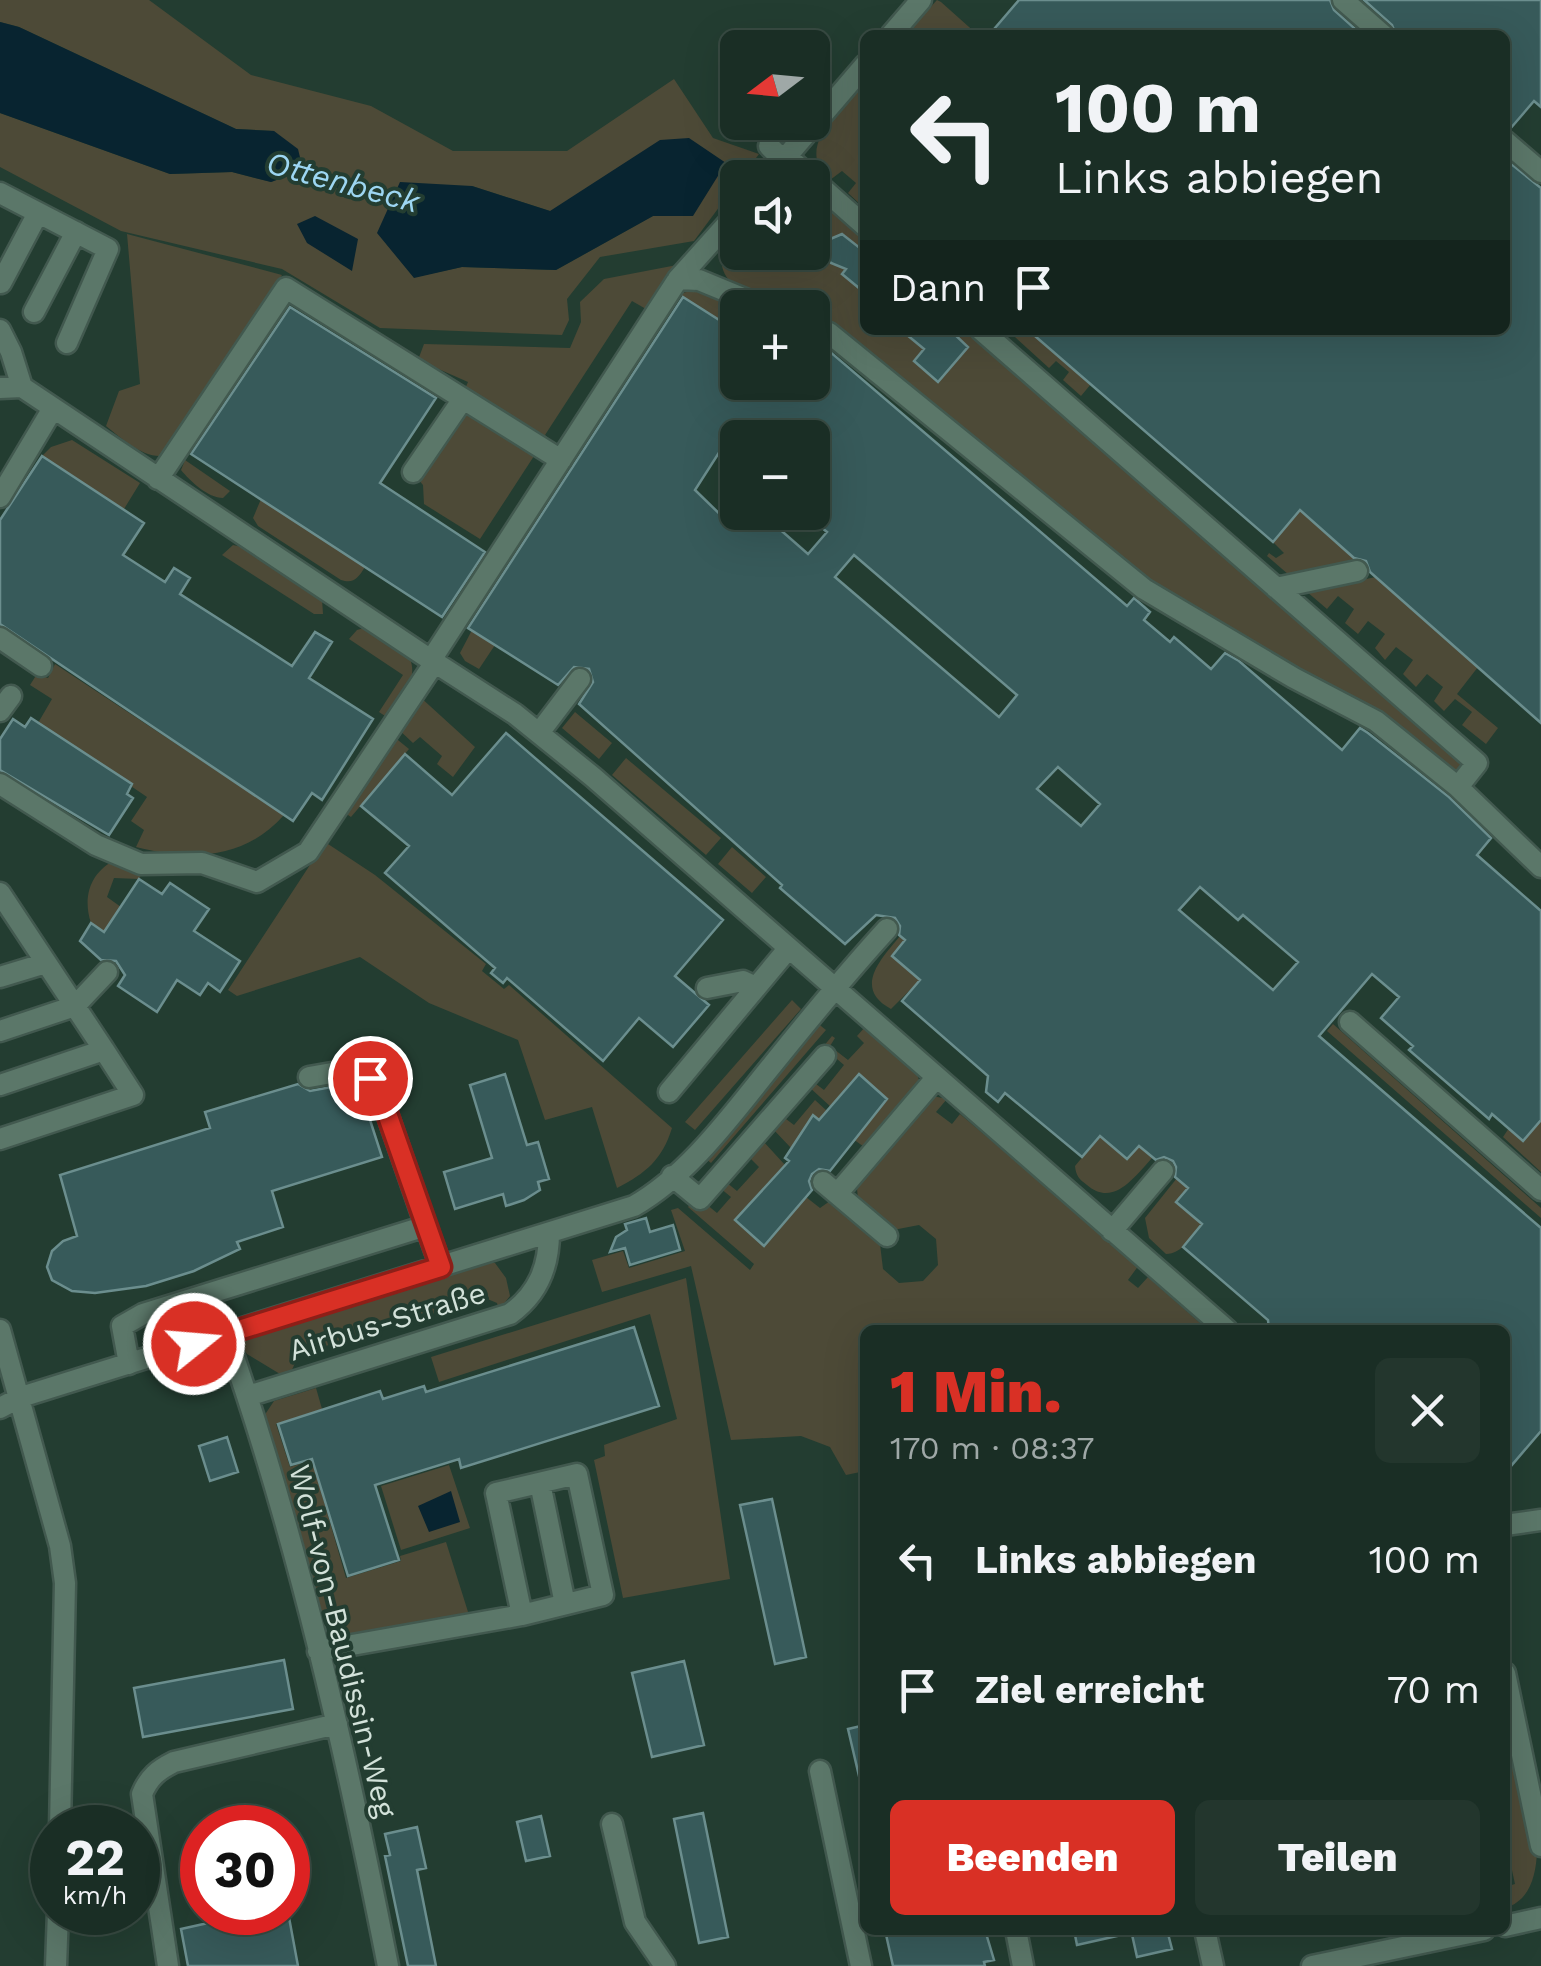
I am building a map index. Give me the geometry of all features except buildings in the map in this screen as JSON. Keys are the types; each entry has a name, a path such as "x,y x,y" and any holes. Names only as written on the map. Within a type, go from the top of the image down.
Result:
{"street":[{"path":"895,30 921,0"},
{"path":"1343,0 1377,30"},
{"path":"775,160 778,151 860,71"},
{"path":"1510,144 1541,172"},
{"path":"778,151 789,160"},
{"path":"0,194 108,248 67,343"},
{"path":"830,194 860,221"},
{"path":"1,283 38,213"},
{"path":"34,312 76,232"},
{"path":"0,784 96,846 141,864 202,863 257,882 308,852 678,279 720,232"},
{"path":"678,279 700,280 724,290"},
{"path":"158,479 286,288 560,460"},
{"path":"0,330 22,387 433,661 545,746 788,949 1221,1325"},
{"path":"830,334 1144,589 1294,678 1376,721 1458,787 1473,807 1541,867"},
{"path":"987,335 1478,763 1458,787"},
{"path":"0,388 22,387"},
{"path":"414,472 463,399"},
{"path":"0,497 52,410"},
{"path":"1276,588 1357,571"},
{"path":"0,638 41,666"},
{"path":"545,746 580,678"},
{"path":"0,893 9,922 46,963 133,1096 0,1139"},
{"name":"Airbus-Straße","path":"0,1408 21,1397 634,1206 655,1194 723,1125 833,988 887,929"},
{"path":"669,1092 788,949"},
{"path":"0,977 46,963"},
{"path":"0,1031 75,1006 107,972"},
{"path":"707,988 743,981 756,987"},
{"path":"1350,1022 1541,1190"},
{"path":"0,1086 104,1050"},
{"path":"672,1176 700,1200 825,1056"},
{"path":"309,1077 349,1070 370,1078 383,1102 441,1267"},
{"path":"887,1236 830,1188 936,1078"},
{"path":"1112,1231 1164,1171"},
{"path":"128,1364 122,1326 143,1314 426,1226"},
{"name":"Airbus-Straße","path":"248,1396 510,1314 530,1300 541,1278 550,1233"},
{"path":"0,1330 60,1546 65,1583 60,1805"},
{"name":"Wolf-von-Baudissin-Weg","path":"226,1334 248,1396 337,1724 388,1966"},
{"path":"318,1651 522,1614 603,1596 578,1474 496,1494 522,1614"},
{"path":"540,1483 566,1604"},
{"path":"1510,1524 1541,1520"},
{"path":"1510,1697 1541,1846"},
{"path":"168,1966 142,1794 147,1782 156,1771 174,1762 337,1724"},
{"path":"820,1772 862,1966"},
{"path":"612,1824 635,1922 665,1966"},
{"path":"1510,1925 1541,1918"},
{"path":"56,1966 57,1935"},
{"path":"1017,1935 1024,1966"},
{"path":"1206,1935 1214,1966"},
{"path":"1312,1966 1460,1935"}],"shaded area":[{"path":"0,0 149,0 251,75 371,106 453,151 567,151 674,79 713,138 759,154 755,160 720,160 720,206 694,241 600,257 567,299 569,320 562,335 380,328 282,269 121,231 0,167 0,113 170,174 232,172 271,182 303,170 274,131 236,129 19,27 0,22","holes":["472,186 550,211 693,216 653,216 556,270 462,267 415,277"]},
{"path":"937,0 972,30 910,30"},
{"path":"860,87 860,204 848,193 856,183 842,171 830,180 830,160 818,160 820,140 830,140 830,121"},
{"path":"830,208 860,235 860,335 975,335 1466,762 1454,776 1157,590 830,331 830,290 742,290 724,270 830,270"},
{"path":"127,234 282,275 167,455 143,452 106,426 119,391 140,384"},
{"path":"677,265 646,309 632,301 545,435 557,446 464,391 468,382 418,360 424,344 570,348 581,322 580,302 604,279"},
{"path":"695,290 720,299 720,321 681,296 630,372 629,367 678,294"},
{"path":"1034,335 1091,384 1081,396 1063,380 1069,372 1056,361 1049,368 1015,337"},
{"path":"462,410 534,456 480,539 424,504 423,485 417,478"},
{"path":"72,440 140,483 124,509 42,456 51,447"},
{"path":"185,460 230,491 223,498 200,488 181,470"},
{"path":"261,499 365,567 352,581 341,580 258,526 253,518"},
{"path":"1300,510 1360,563 1289,575 1267,556 1269,553 1276,558 1284,553 1273,542"},
{"path":"233,545 322,599 323,614 314,614 222,555"},
{"path":"1376,577 1478,667 1457,694 1498,728 1486,744 1462,725 1472,712 1455,699 1444,711 1434,701 1443,687 1427,674 1416,687 1403,674 1413,660 1396,647 1385,660 1375,648 1385,634 1368,621 1358,634 1345,623 1354,609 1338,596 1327,609 1306,591"},
{"path":"364,628 410,659 410,683 388,718 379,712 403,675 349,639"},
{"path":"472,630 495,645 479,669 460,653"},
{"path":"55,664 284,815 252,841 216,853 177,854 136,847 144,830 131,821 147,797 38,723 52,699 30,685 37,674 48,678"},
{"path":"419,696 475,747 453,777 437,764 442,756 420,737 413,743 397,728"},
{"path":"575,712 612,743 599,759 562,728"},
{"path":"393,736 409,749 351,817 342,811"},
{"path":"626,758 721,838 706,855 612,775"},
{"path":"325,842 375,875 486,964 482,971 504,989 509,985 672,1128 652,1164 617,1188 592,1107 545,1120 518,1040 429,1003 360,957 237,996 228,990"},
{"path":"732,847 766,877 752,893 718,864"},
{"path":"117,859 141,875 139,879 114,878 107,897 121,907 117,929 109,924 104,932 91,923 88,894 95,877"},
{"path":"900,936 905,940 892,956 920,980 891,1009 879,1001 872,982 879,963"},
{"path":"792,1000 801,1009 695,1130 685,1122"},
{"path":"816,1022 826,1030 711,1163 701,1155"},
{"path":"1333,1024 1541,1208 1541,1218 1327,1031"},
{"path":"865,1027 917,1074 920,1083 867,1149 853,1139 887,1098 859,1075 831,1107 808,1086 812,1081 824,1090 844,1065 823,1047 832,1036 835,1038 830,1046 848,1060 864,1043 857,1036"},
{"path":"933,1096 947,1099 936,1112 952,1124 960,1114 1139,1265 1128,1280 1138,1288 1148,1277 1202,1325 860,1325 860,1472 846,1475 830,1447 801,1436 731,1440 691,1266 602,1292 592,1260 623,1251 629,1268 685,1251 671,1210 678,1208 750,1270 754,1264 688,1207 693,1200 717,1213 731,1197 720,1188 726,1182 737,1191 759,1167 749,1157 763,1141 785,1165 735,1221 764,1245 806,1197 820,1208 830,1201 880,1244 883,1269 899,1283 923,1281 938,1265 936,1239 919,1225 893,1230 858,1199 856,1178"},
{"path":"815,1100 827,1111 819,1120 813,1115 791,1148 773,1129 782,1116 794,1125"},
{"path":"1541,1120 1541,1172 1503,1137 1509,1128 1524,1140"},
{"path":"1100,1136 1126,1159 1139,1146 1153,1157 1123,1187 1106,1193 1082,1181 1075,1166"},
{"path":"1177,1178 1188,1188 1176,1202 1203,1224 1182,1248 1166,1254 1149,1238 1145,1218"},
{"path":"495,1263 506,1278 510,1296 499,1310 497,1303 485,1298 299,1354 291,1372 280,1374 242,1348 245,1340"},
{"path":"686,1278 730,1579 623,1598 594,1460 605,1456 604,1445 677,1419 650,1314 439,1382 431,1357"},
{"path":"316,1388 322,1409 276,1424 290,1467 312,1460 346,1578 446,1542 469,1615 348,1639 326,1626 264,1416 274,1401"},
{"path":"449,1465 470,1528 401,1550 381,1486"},
{"path":"1510,1735 1537,1852 1526,1893 1510,1906 1510,1886 1515,1884 1510,1861"}],"water":[{"path":"0,22 19,27 236,129 274,131 298,149 303,170 271,182 232,172 170,174 0,113"},
{"path":"689,138 722,160 720,173 693,216 653,216 556,270 462,267 414,278 377,233 400,182 472,186 550,211 660,140"},
{"path":"315,216 358,239 352,271 307,243 297,224"},
{"path":"451,1491 460,1522 429,1532 418,1506"}],"waterway":[{"name":"Ottenbeck","path":"286,172 396,201"}],"route":[{"path":"194,1344 441,1267 383,1102 370,1078"}]}
